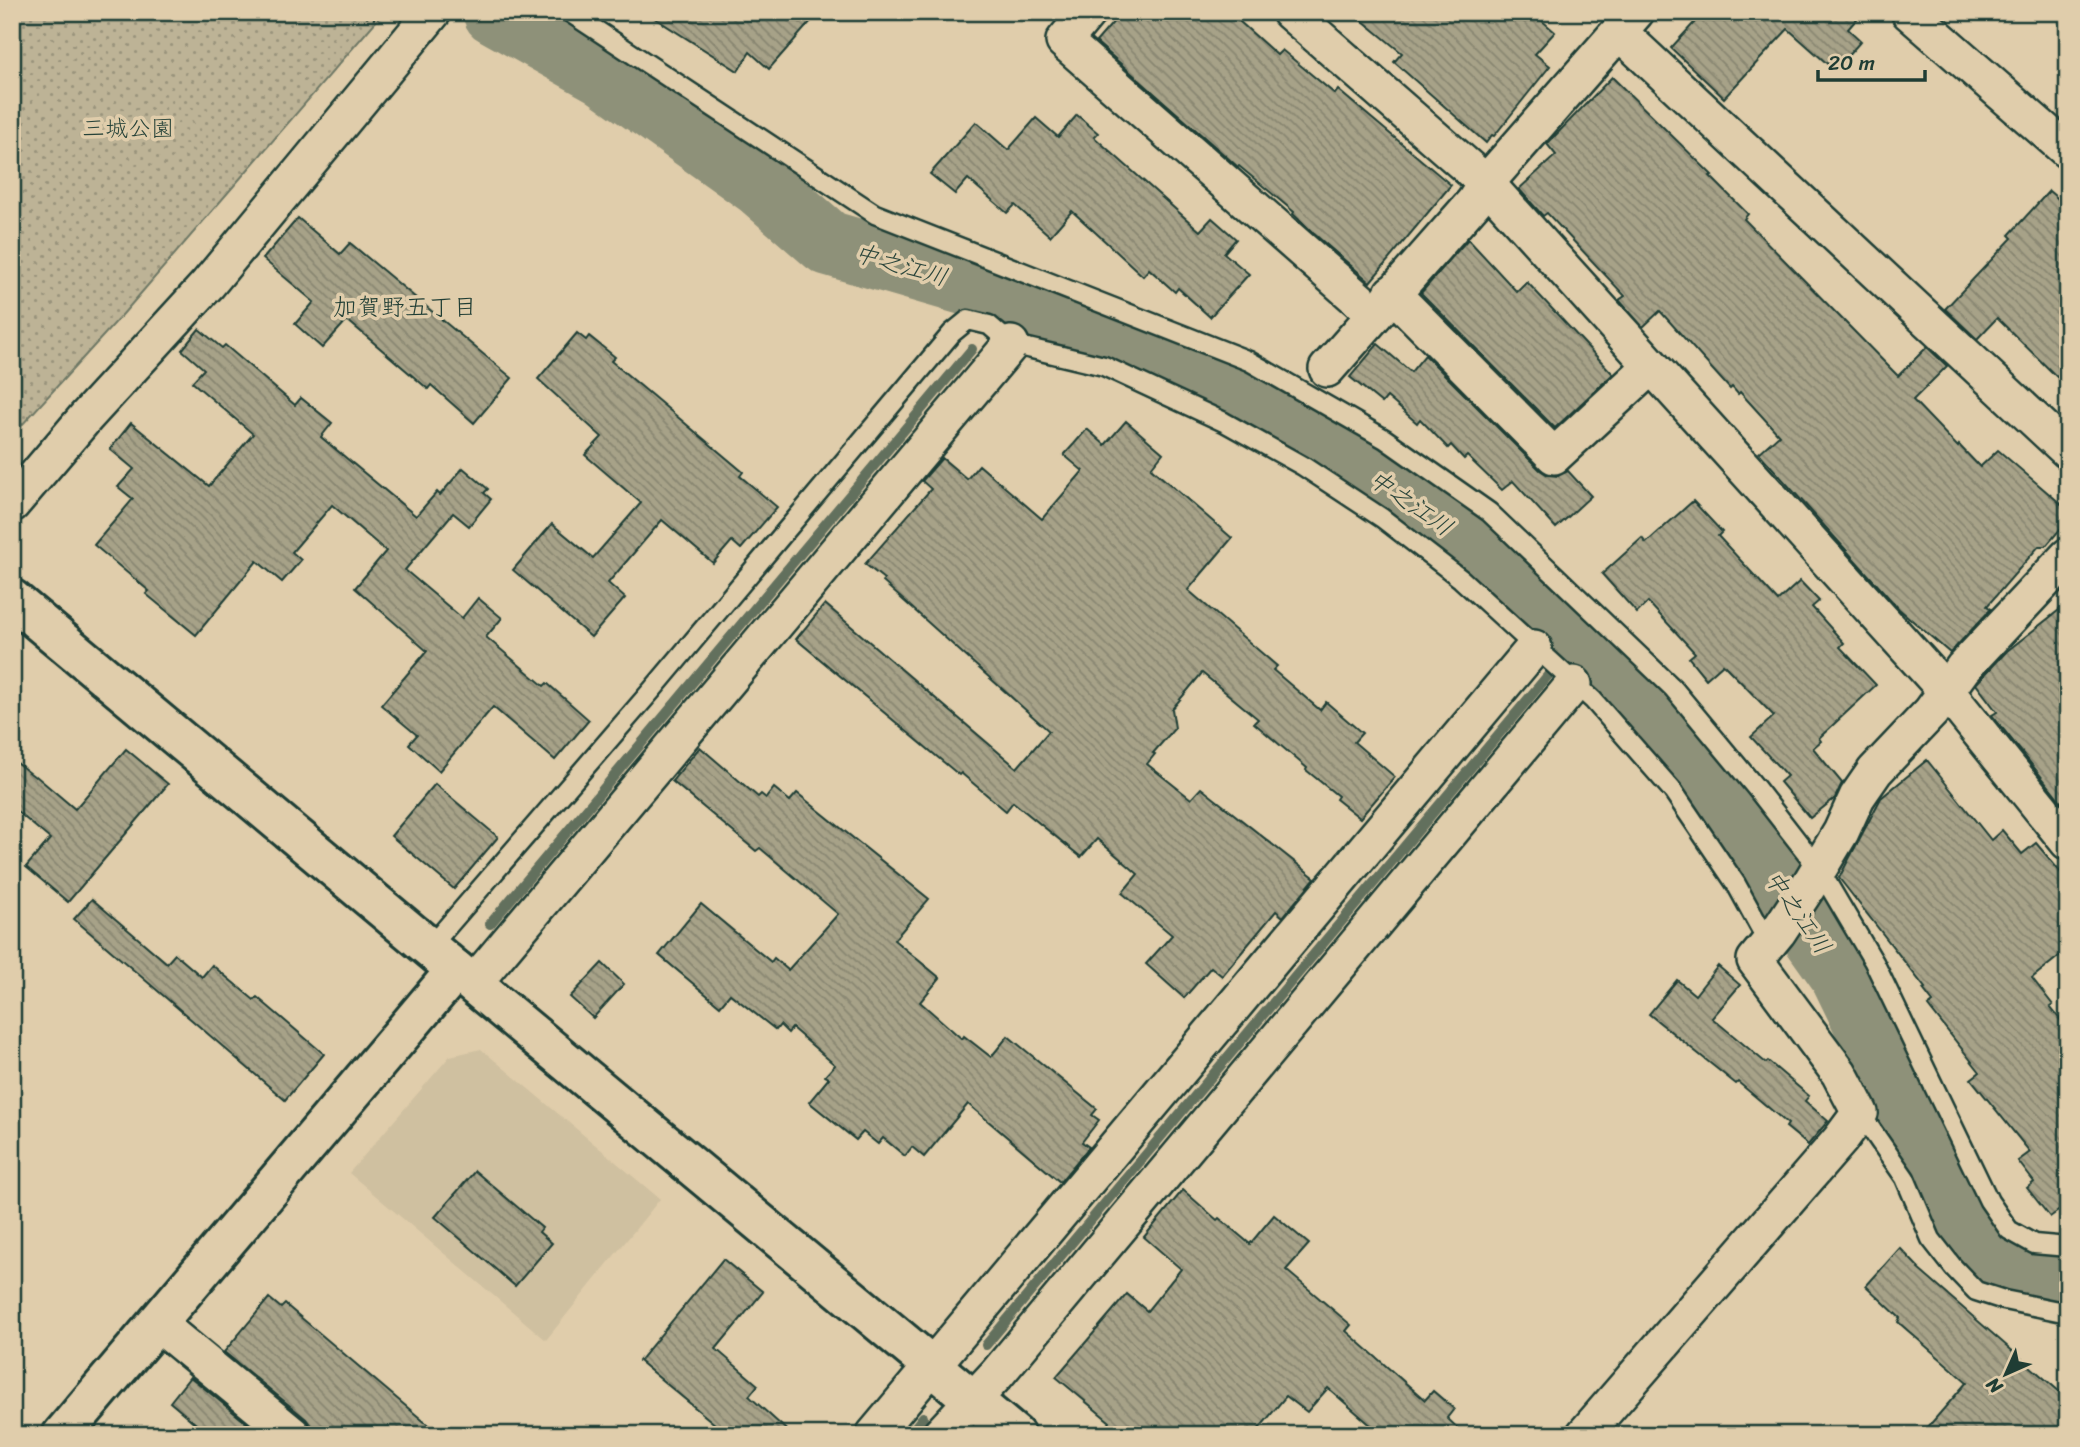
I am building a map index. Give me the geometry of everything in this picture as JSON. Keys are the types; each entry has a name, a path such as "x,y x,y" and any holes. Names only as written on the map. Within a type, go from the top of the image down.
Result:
{"street":[{"path":"1088,12 1064,41 1384,304 1555,456 1650,367"},
{"path":"1290,12 1486,183 1947,692 2068,842"},
{"path":"1909,12 2068,151"},
{"path":"12,504 86,417 208,284 431,15"},
{"path":"1327,369 1627,22 2068,451"},
{"path":"62,1435 453,967 1011,344"},
{"path":"1584,1435 1840,1140 1860,1113 1839,1073 1755,960 1815,876 1841,832 1857,797 1875,771 1931,712 1963,668 2068,556"},
{"path":"12,599 1015,1435"},
{"path":"874,1435 1534,648"},
{"path":"940,1435 973,1400 1574,684"},
{"path":"157,1323 293,1435"}],"lane":[{"path":"569,12 875,214 1249,361 1385,439 1489,512 1673,688 1756,788 1874,962 1933,1088 1996,1211 2009,1230 2034,1244 2068,1247"},
{"path":"453,967 652,690 953,333 968,320 989,325 1011,344 1104,366 1224,422 1304,466 1382,518 1461,579 1593,700 1673,791 1773,938"},
{"path":"1860,1113 1905,1178 1931,1239 1976,1291 2004,1300 2068,1313"}],"shaded area":[{"path":"481,1049 660,1199 546,1340 349,1173 450,1056"}],"green space":[{"name":"三城公園","path":"12,12 384,12 123,314 12,436"}],"building":[{"path":"645,12 819,12 769,69 750,52 738,71"},
{"path":"1122,12 1229,12 1277,55 1282,50 1335,94 1338,90 1451,185 1370,282 1313,233 1294,212 1238,167 1096,42"},
{"path":"1352,12 1532,12 1555,32 1535,54 1550,66 1486,143 1394,62 1402,53"},
{"path":"1704,12 1863,12 1848,29 1861,41 1838,67 1833,69 1788,29 1724,98 1671,48"},
{"path":"1612,77 1712,175 1710,176 1748,214 1744,219 1898,376 1927,347 1947,366 1913,400 1958,447 1959,445 1980,467 1998,450 2068,510 2068,520 2046,546 2039,546 1987,606 1991,609 1950,653 1899,609 1759,453 1779,435 1740,392 1738,394 1732,387 1730,389 1660,311 1643,327 1619,300 1625,296 1547,213 1543,216 1519,189 1556,155 1547,144"},
{"path":"1077,115 1098,133 1094,137 1200,231 1212,218 1236,239 1224,253 1249,274 1210,317 1178,288 1175,292 1149,269 1143,276 1072,211 1050,236 1015,205 1007,213 968,179 955,194 930,174 976,122 1008,150 1036,118 1058,137"},
{"path":"2049,191 2068,207 2068,388 1997,318 1977,339 1945,309 2012,238 2009,235"},
{"path":"298,218 340,254 350,243 512,378 474,423 431,385 428,389 347,320 322,348 295,324 314,302 263,259"},
{"path":"1468,239 1517,292 1527,282 1613,374 1555,428 1421,293"},
{"path":"199,329 222,348 225,345 295,405 301,398 332,423 321,437 416,516 437,492 440,495 463,468 488,489 484,493 491,499 469,526 453,513 405,570 462,618 478,598 502,618 486,637 544,686 547,683 589,720 555,760 493,707 439,771 409,744 417,735 381,705 427,651 355,588 386,551 332,505 292,552 301,560 282,582 257,561 196,635 146,594 149,591 94,545 133,499 118,487 134,469 110,449 131,423 209,486 253,434 192,382 204,369 182,350"},
{"path":"577,333 586,340 589,336 615,357 611,361 743,472 740,476 777,507 741,549 732,541 713,563 662,520 608,583 625,598 591,637 513,570 552,524 593,558 641,503 585,455 602,437 538,379"},
{"path":"1378,344 1411,372 1425,355 1540,470 1548,475 1558,476 1568,471 1591,496 1556,528 1513,481 1502,490 1467,456 1464,459 1451,445 1448,448 1420,419 1417,423 1387,397 1382,403 1350,377"},
{"path":"1126,421 1163,453 1151,468 1232,538 1188,590 1277,666 1273,670 1320,710 1326,702 1362,733 1354,742 1395,777 1360,818 1254,723 1258,719 1202,673 1172,709 1175,728 1147,764 1191,799 1201,788 1315,878 1283,917 1276,911 1222,976 1211,967 1184,998 1146,964 1172,935 1122,893 1138,874 1097,839 1081,857 1013,802 1006,811 796,639 825,604 1017,768 1049,731 865,564 931,489 922,481 942,458 967,479 979,465 1042,519 1083,471 1064,455 1087,429 1105,445"},
{"path":"1693,501 1722,532 1718,536 1778,601 1800,581 1819,601 1812,607 1844,643 1840,647 1876,685 1819,738 1821,741 1813,748 1842,783 1835,798 1810,818 1780,782 1787,776 1751,737 1774,716 1723,664 1706,679 1689,658 1695,653 1648,602 1637,613 1602,574 1642,538 1646,543"},
{"path":"2068,603 2068,810 1992,715 1997,712 1976,684 2007,651"},
{"path":"700,747 758,797 761,794 766,798 774,788 790,801 797,793 929,899 894,940 940,978 920,1002 962,1039 964,1036 991,1057 1008,1036 1097,1109 1092,1115 1099,1120 1082,1142 1089,1147 1060,1182 968,1104 924,1157 912,1147 905,1156 883,1138 878,1144 863,1132 856,1140 809,1102 829,1078 825,1076 835,1065 792,1028 788,1033 780,1025 776,1030 730,994 720,1006 659,955 701,904 771,962 774,958 788,970 838,914 760,848 756,851 672,781"},
{"path":"126,749 168,784 68,902 26,867 50,839 12,807 12,759 75,809"},
{"path":"1927,760 1991,840 2002,830 2022,854 2036,843 2068,881 2068,949 2032,978 2068,1029 2068,1204 2050,1217 2027,1188 2034,1182 2018,1161 2030,1152 1971,1079 1980,1072 1928,1006 1933,1002 1923,989 1925,988 1839,878 1881,798"},
{"path":"435,784 498,837 454,889 391,836"},
{"path":"92,899 167,963 175,954 202,977 212,965 254,1000 257,997 324,1054 285,1100 74,919"},
{"path":"602,963 624,984 593,1018 570,997"},
{"path":"1718,966 1740,985 1712,1018 1809,1096 1805,1101 1828,1121 1808,1145 1786,1127 1788,1124 1738,1082 1736,1084 1649,1014 1677,980 1695,995"},
{"path":"475,1171 542,1228 539,1232 552,1243 515,1286 435,1217"},
{"path":"1183,1190 1250,1244 1274,1215 1309,1244 1286,1270 1351,1325 1346,1331 1425,1400 1433,1391 1454,1409 1447,1418 1465,1435 1382,1435 1328,1388 1307,1412 1286,1396 1254,1435 1100,1435 1110,1422 1056,1377 1127,1294 1147,1311 1181,1269 1144,1237"},
{"path":"1900,1248 1918,1269 2068,1399 2068,1435 1921,1435 1967,1382 1898,1322 1900,1318 1866,1286"},
{"path":"723,1259 763,1292 716,1349 758,1385 749,1396 792,1435 728,1435 639,1361"},
{"path":"269,1298 281,1308 285,1304 440,1435 313,1435 312,1427 306,1419 224,1352"},
{"path":"190,1377 261,1435 209,1435 170,1402"}],"waterway":[{"name":"中之江川","path":"495,12 604,73 760,184 828,243 997,292 1203,373 1411,498 1490,561 1691,761 1842,974 1967,1239 1991,1265 2017,1276 2068,1277"},
{"name":"中之江川","path":"1009,304 1014,298"},
{"path":"490,924 972,349"},
{"path":"986,1345 1550,673"},
{"path":"909,1435 923,1417"}],"district":[{"name":"加賀野五丁目","path":"405,307"}]}
